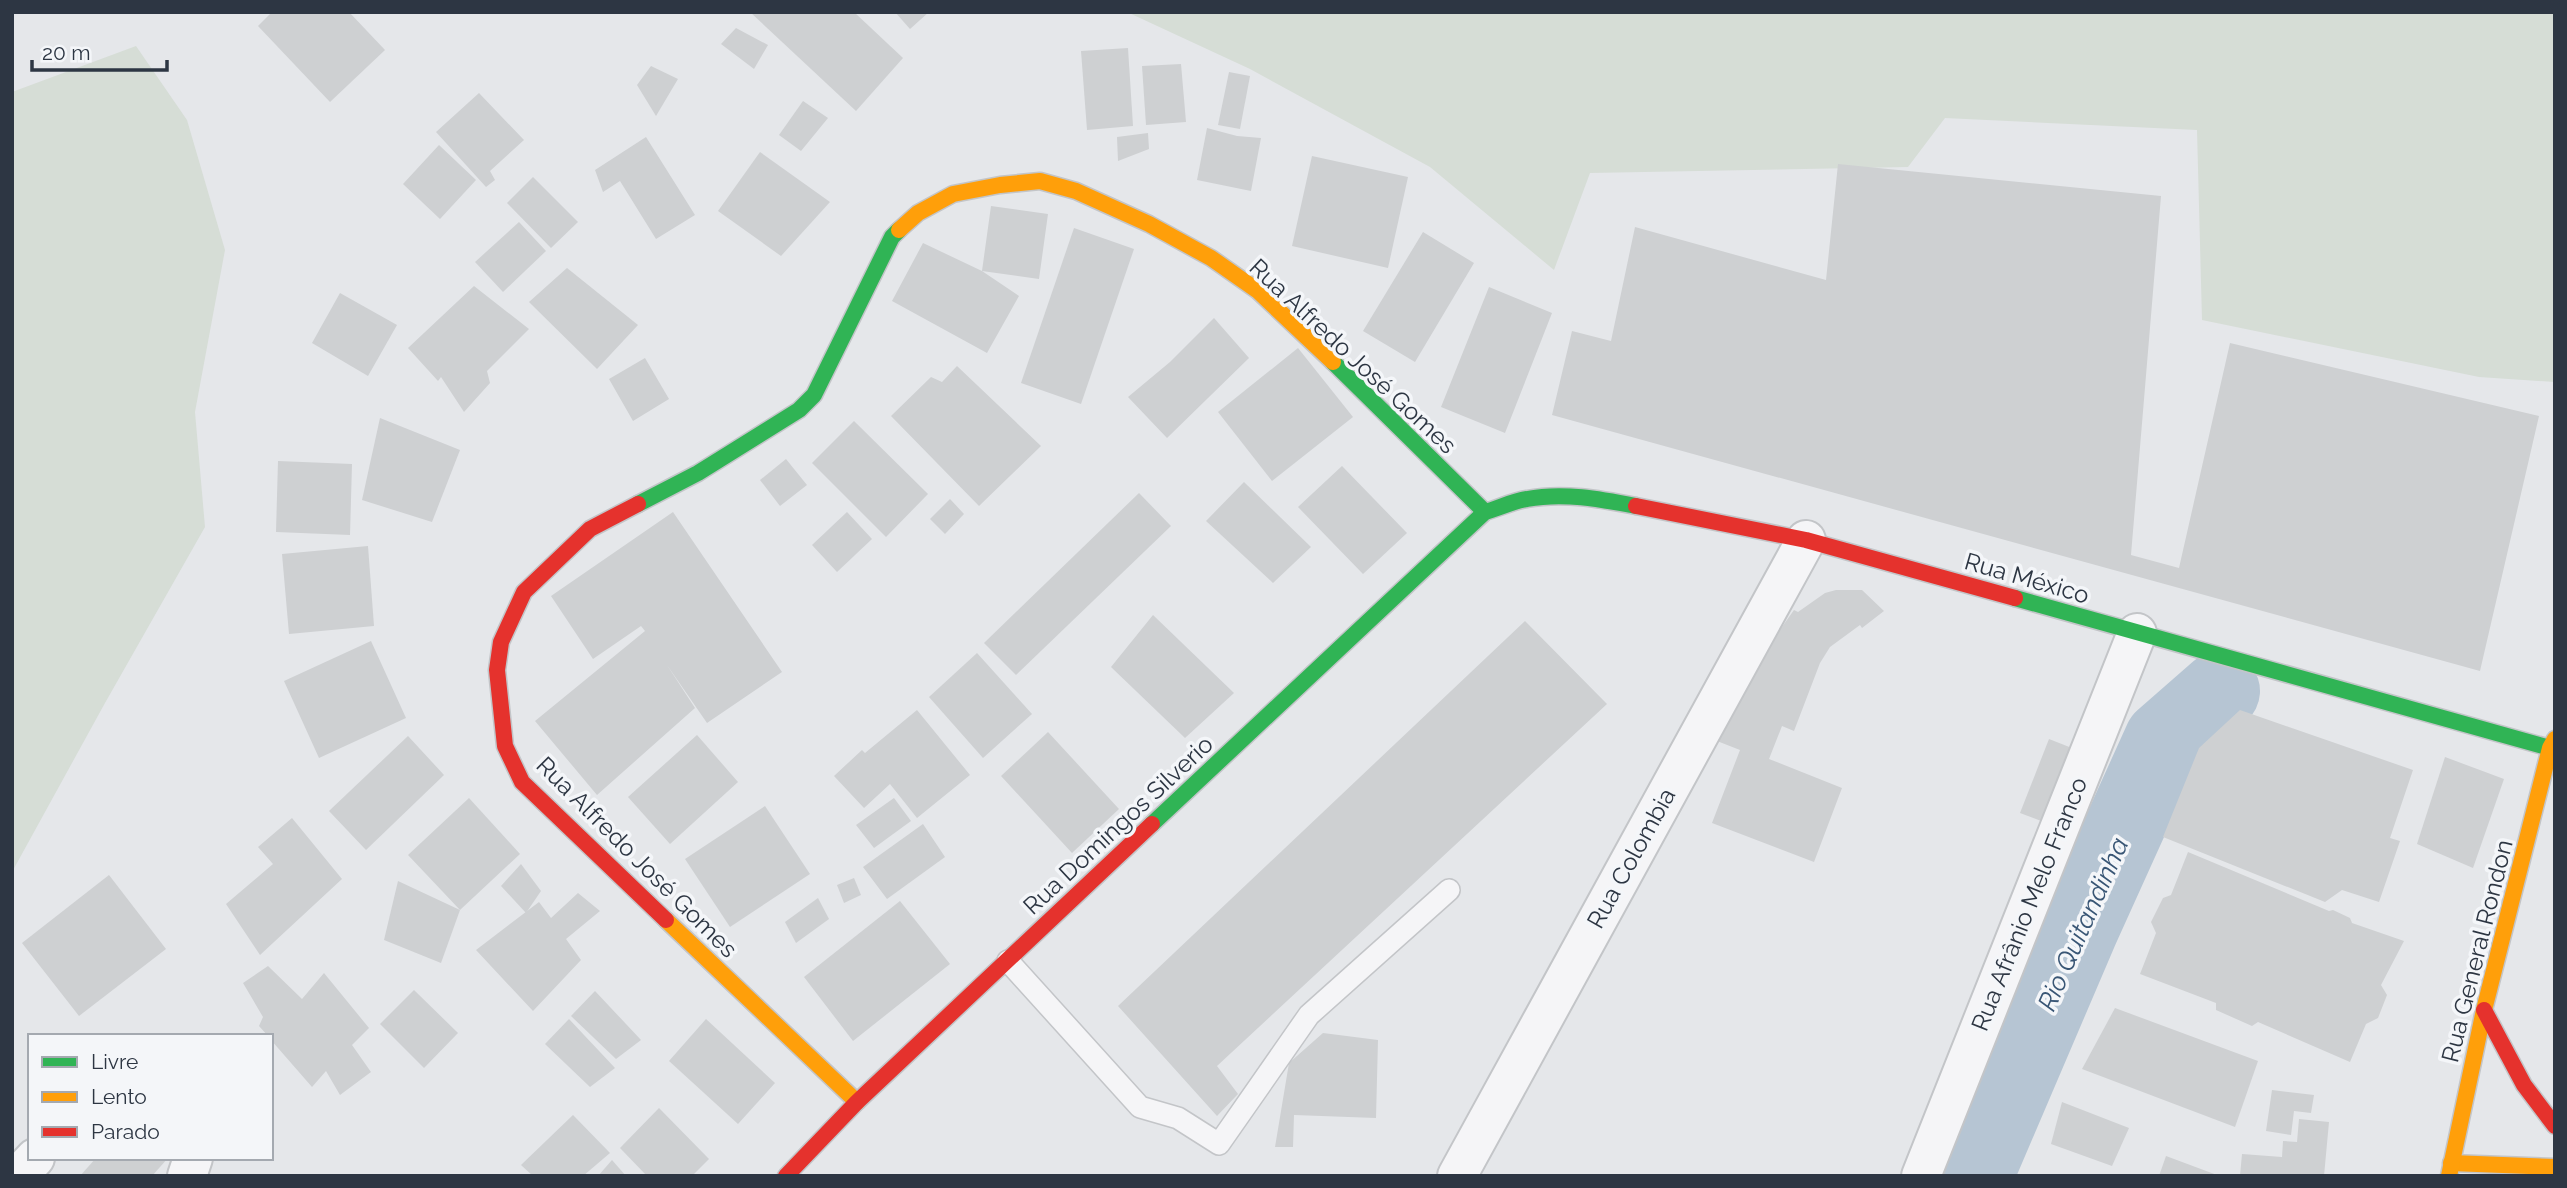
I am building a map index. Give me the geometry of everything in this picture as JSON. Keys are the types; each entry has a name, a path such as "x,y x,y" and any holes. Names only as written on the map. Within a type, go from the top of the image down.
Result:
{"street":[{"name":"Rua Alfredo José Gomes","path":"857,1102 522,782 505,746 497,670 501,642 524,592 590,528 698,473 790,416 814,395 891,237 918,212 953,194 1040,181 1076,191 1211,258 1258,291 1485,512"},
{"name":"Rua México","path":"1485,512 1526,499 1560,496 1603,500 1806,540 2552,743"},
{"name":"Rua Domingos Silverio","path":"786,1176 857,1102 1485,512"},
{"name":"Rua Colombia","path":"1457,1176 1806,540"},
{"name":"Rua Afrânio Melo Franco","path":"1921,1176 2137,632"},
{"name":"Rua General Rondon","path":"2450,1169 2484,1010 2552,743"},
{"path":"2484,1010 2511,1067 2539,1109 2555,1126"},
{"path":"18,1176 33,1160"},
{"path":"2450,1169 2555,1167"}],"lane":[{"path":"1008,961 1140,1107 1178,1118 1219,1144 1308,1015 1449,890"}],"shaded area":[{"path":"1127,12 2555,12 2555,382 2479,377 2202,320 2197,130 1945,118 1908,167 1590,173 1554,270 1430,167 1250,69"},
{"path":"136,46 187,120 225,250 195,412 205,527 12,872 12,92"}],"building":[{"path":"272,12 349,12 385,50 330,102 258,26"},
{"path":"750,12 854,12 903,58 856,111"},
{"path":"895,12 929,12 910,29"},
{"path":"736,28 768,45 754,69 721,44"},
{"path":"1128,48 1133,126 1087,130 1081,51"},
{"path":"1181,64 1186,122 1146,125 1142,66"},
{"path":"651,66 678,79 656,116 637,85"},
{"path":"1229,72 1250,76 1240,129 1218,125"},
{"path":"479,93 524,140 490,171 495,180 486,187 436,132"},
{"path":"803,101 828,118 801,151 779,135"},
{"path":"1207,128 1237,136 1261,138 1251,191 1197,180"},
{"path":"1148,133 1149,149 1118,161 1117,137"},
{"path":"646,137 695,215 656,239 620,181 603,192 595,170"},
{"path":"439,145 476,180 440,219 403,184"},
{"path":"760,152 830,202 781,256 718,211"},
{"path":"1312,156 1408,177 1388,268 1292,246"},
{"path":"1838,164 2161,196 2131,555 2179,568 2230,343 2539,416 2480,671 1552,415 1572,331 1611,341 1635,227 1826,280"},
{"path":"533,177 578,222 551,248 507,203"},
{"path":"991,206 1048,214 1039,279 982,271"},
{"path":"519,222 546,251 503,292 475,262"},
{"path":"1074,228 1134,249 1081,404 1021,383"},
{"path":"1423,232 1474,263 1415,362 1363,331"},
{"path":"923,243 982,271 1019,296 987,353 892,301"},
{"path":"567,268 638,325 597,369 529,302"},
{"path":"474,286 529,329 487,371 490,383 464,412 441,377 438,381 408,348"},
{"path":"1489,287 1552,313 1505,433 1441,407"},
{"path":"340,293 397,325 368,376 312,343"},
{"path":"1214,318 1249,358 1167,438 1128,397 1170,362"},
{"path":"1298,348 1353,417 1272,481 1218,412"},
{"path":"645,358 669,399 633,421 609,379"},
{"path":"957,366 1041,446 979,506 891,416 931,377 942,382"},
{"path":"380,418 460,450 432,522 362,500"},
{"path":"854,421 928,494 886,537 812,463"},
{"path":"786,459 807,485 780,506 760,480"},
{"path":"278,461 352,464 350,535 276,532"},
{"path":"1342,466 1407,533 1363,574 1298,507"},
{"path":"1244,482 1311,547 1273,583 1206,521"},
{"path":"1139,493 1171,526 1016,675 984,643"},
{"path":"950,499 964,514 945,534 930,519"},
{"path":"673,512 782,672 707,723 667,665 695,708 597,795 535,721 645,631 641,626 593,659 551,596"},
{"path":"847,512 872,539 837,572 812,545"},
{"path":"368,546 374,626 289,634 282,554"},
{"path":"1836,590 1862,590 1884,611 1830,647 1820,663 1794,731 1782,726 1769,759 1842,788 1814,862 1712,823 1740,750 1717,741 1772,641 1794,610 1798,612 1825,593"},
{"path":"1153,615 1234,693 1185,738 1111,667"},
{"path":"1525,621 1607,704 1217,1066 1238,1094 1217,1116 1118,1006"},
{"path":"371,641 406,718 319,758 284,681"},
{"path":"977,653 1032,714 983,758 929,697"},
{"path":"917,710 970,775 917,818 890,784 864,808 834,776 862,750 865,753"},
{"path":"2240,710 2413,770 2390,838 2400,841 2379,902 2342,890 2325,902 2163,837 2199,748"},
{"path":"1048,732 1119,809 1072,853 1001,776"},
{"path":"697,735 738,782 670,844 628,797"},
{"path":"408,736 444,775 366,850 329,811"},
{"path":"2049,739 2077,750 2049,824 2020,813"},
{"path":"2445,757 2504,779 2473,868 2417,844"},
{"path":"469,798 520,854 460,910 408,855"},
{"path":"894,798 911,821 874,848 856,825"},
{"path":"765,806 810,874 730,927 685,859"},
{"path":"292,818 342,879 260,955 226,904 273,864 258,847"},
{"path":"923,824 945,857 887,899 863,867"},
{"path":"2188,852 2329,911 2333,910 2350,918 2352,923 2404,941 2381,985 2387,995 2378,1018 2366,1024 2350,1062 2258,1022 2252,1026 2216,1010 2216,1003 2140,974 2156,933 2151,922 2163,898 2171,895"},
{"path":"521,864 541,891 526,913 501,886"},
{"path":"109,875 166,949 79,1016 22,943"},
{"path":"854,878 861,895 844,903 837,885"},
{"path":"398,881 460,910 441,963 384,940"},
{"path":"578,893 600,911 566,939 581,960 533,1011 476,950 539,902 551,918"},
{"path":"818,898 829,919 796,943 785,922"},
{"path":"900,901 950,964 853,1041 804,977"},
{"path":"268,966 302,999 324,973 369,1028 352,1045 371,1072 340,1095 326,1071 312,1087 273,1042 273,1034 266,1034 259,1026 263,1017 243,983"},
{"path":"414,990 458,1033 424,1068 380,1024"},
{"path":"595,991 641,1040 616,1059 571,1016"},
{"path":"2115,1008 2258,1061 2235,1127 2082,1069"},
{"path":"569,1019 615,1068 590,1087 545,1044"},
{"path":"706,1019 775,1083 738,1124 669,1061"},
{"path":"1323,1033 1378,1040 1376,1118 1294,1115 1293,1147 1275,1147 1289,1063"},
{"path":"2272,1090 2314,1095 2311,1113 2294,1111 2291,1135 2266,1131"},
{"path":"2062,1102 2129,1128 2112,1166 2051,1144"},
{"path":"659,1108 709,1159 692,1176 647,1176 620,1148"},
{"path":"573,1115 610,1153 583,1176 533,1176 521,1165"},
{"path":"2299,1119 2329,1122 2324,1176 2240,1176 2242,1154 2282,1157 2283,1141 2297,1142"},
{"path":"2166,1156 2217,1175 2217,1176 2159,1176"},
{"path":"94,1160 166,1160 152,1176 80,1176"},
{"path":"612,1160 626,1176 598,1176"}],"waterway":[{"name":"Rio Quitandinha","path":"1973,1176 2079,928 2164,740 2220,691"}],"traffic: fast":[{"path":"638,504 698,473 799,410 814,395 892,237 899,230"},
{"path":"1333,362 1485,512"},
{"path":"1152,824 1485,512 1522,500 1554,496 1636,506"},
{"path":"2015,598 2550,748"}],"traffic: slow":[{"path":"899,230 918,213 953,194 1040,181 1076,191 1149,224 1211,258 1258,291 1333,362"},
{"path":"2449,1176 2484,1010 2550,748 2555,739"},
{"path":"666,920 857,1102"},
{"path":"2451,1163 2555,1167"}],"traffic: jam":[{"path":"638,504 590,529 524,592 501,642 497,670 505,746 522,782 666,920"},
{"path":"1636,506 1806,540 2015,598"},
{"path":"786,1176 857,1102 1152,824"},
{"path":"2484,1010 2524,1085 2555,1126"}]}
